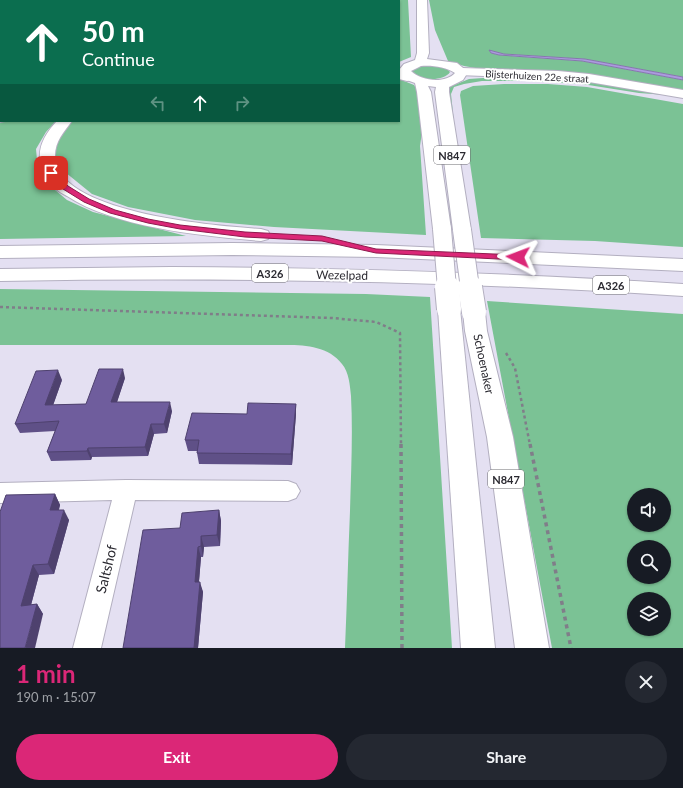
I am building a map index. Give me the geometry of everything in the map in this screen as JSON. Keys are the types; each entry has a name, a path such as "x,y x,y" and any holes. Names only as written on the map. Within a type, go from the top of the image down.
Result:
{"main road":[{"path":"423,5 433,34"},
{"path":"420,63 423,53 423,5"},
{"path":"441,58 462,72 460,77 448,82 406,74 420,63 441,58"},
{"name":"Bijsterhuizen 22e straat","path":"462,72 558,75 588,78 683,94"},
{"name":"Schoenaker","path":"406,74 424,92 442,230 461,310 476,331 500,437 532,648"},
{"name":"Schoenaker","path":"448,82 443,85 442,92 462,230 461,310 478,648"},
{"name":"A326","path":"64,122 55,132 48,145 46,159 51,173 65,187 87,200 112,211 148,221 188,228 245,234 322,238 376,251"},
{"name":"Wezelpad","path":"0,252 232,249 376,251 683,266"},
{"name":"Wezelpad","path":"0,275 236,272 539,281 683,290"},
{"name":"A326","path":"539,281 592,296 683,304"}],"street":[{"path":"0,493 126,490 288,490"},
{"name":"Saltshof","path":"87,648 126,490"}],"path":[{"path":"0,307 332,318 376,322 400,332 402,648"},
{"name":"Schoenaker","path":"504,351 515,368 571,648"}],"green space":[{"path":"400,0 408,0 411,57 400,62"},
{"path":"429,0 683,0 683,77 584,59 504,54 490,51 491,53 499,55 582,61 683,80 683,91 562,72 481,69 448,61 435,30"},
{"path":"431,65 445,67 450,72 447,75 437,79 431,79 420,77 412,71 418,66"},
{"path":"556,78 586,81 666,95 639,93 582,84 532,81 482,81 464,84 454,87 451,94 455,132 447,88 469,79"},
{"path":"400,79 414,85 417,90 424,118 420,146 426,235 274,227 195,220 128,207 92,194 60,168 55,154 59,136 71,122 400,122"},
{"path":"548,84 587,87 683,104 683,247 595,241 481,238 460,95 461,91 473,86"},
{"path":"0,122 55,122 46,132 36,149 38,171 48,184 67,200 93,212 186,236 0,239"},
{"path":"0,289 366,294 430,297 452,648 345,648 352,410 348,375 337,358 317,348 295,345 0,345"},
{"path":"487,301 683,314 683,648 552,648"}],"shaded area":[{"path":"489,50 504,54 585,59 683,77 683,80 582,61 499,55 491,53"}],"building":[{"path":"99,369 123,369 111,402 170,402 164,424 151,424 145,447 88,448 87,451 47,452 59,421 15,424 36,371 58,370 45,405 86,404"},
{"path":"248,403 296,404 291,454 197,453 199,440 185,440 192,413 247,414"},
{"path":"55,494 50,510 64,510 48,564 33,565 21,606 37,604 25,648 0,648 0,512 6,495"},
{"path":"219,510 217,535 201,536 201,546 198,547 195,582 200,582 194,648 123,648 143,530 180,528 182,513"}],"route":[{"path":"51,173 65,187 87,200 112,211 148,221 180,227 245,234 322,238 376,251 518,257"}]}
